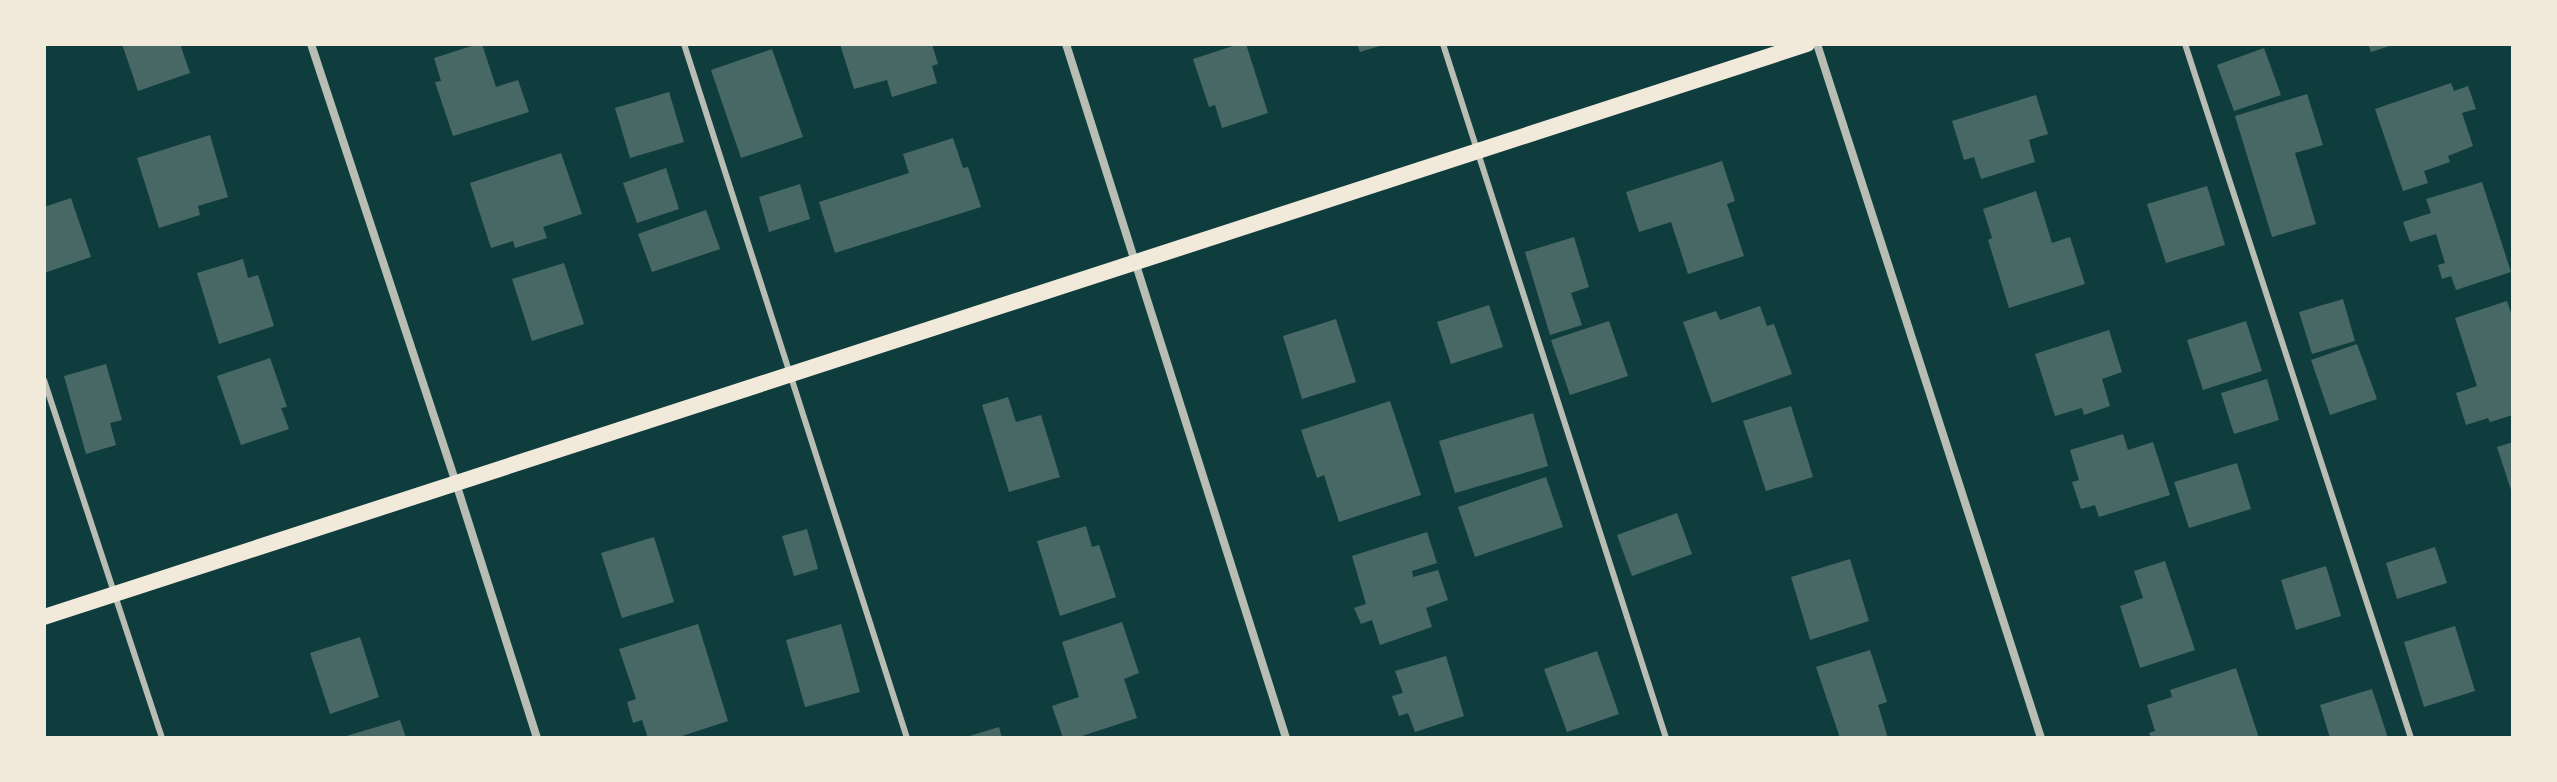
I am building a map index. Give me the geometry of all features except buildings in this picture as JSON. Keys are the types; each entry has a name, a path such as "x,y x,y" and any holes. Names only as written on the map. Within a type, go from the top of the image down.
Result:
{"main road":[{"path":"44,617 455,480 1807,44"}],"street":[{"path":"311,44 537,738"},
{"path":"1066,44 1286,738"},
{"path":"1817,44 2041,738"}],"lane":[{"path":"684,44 907,738"},
{"path":"1443,44 1666,738"},
{"path":"2185,44 2411,738"},
{"path":"44,380 162,738"}]}
